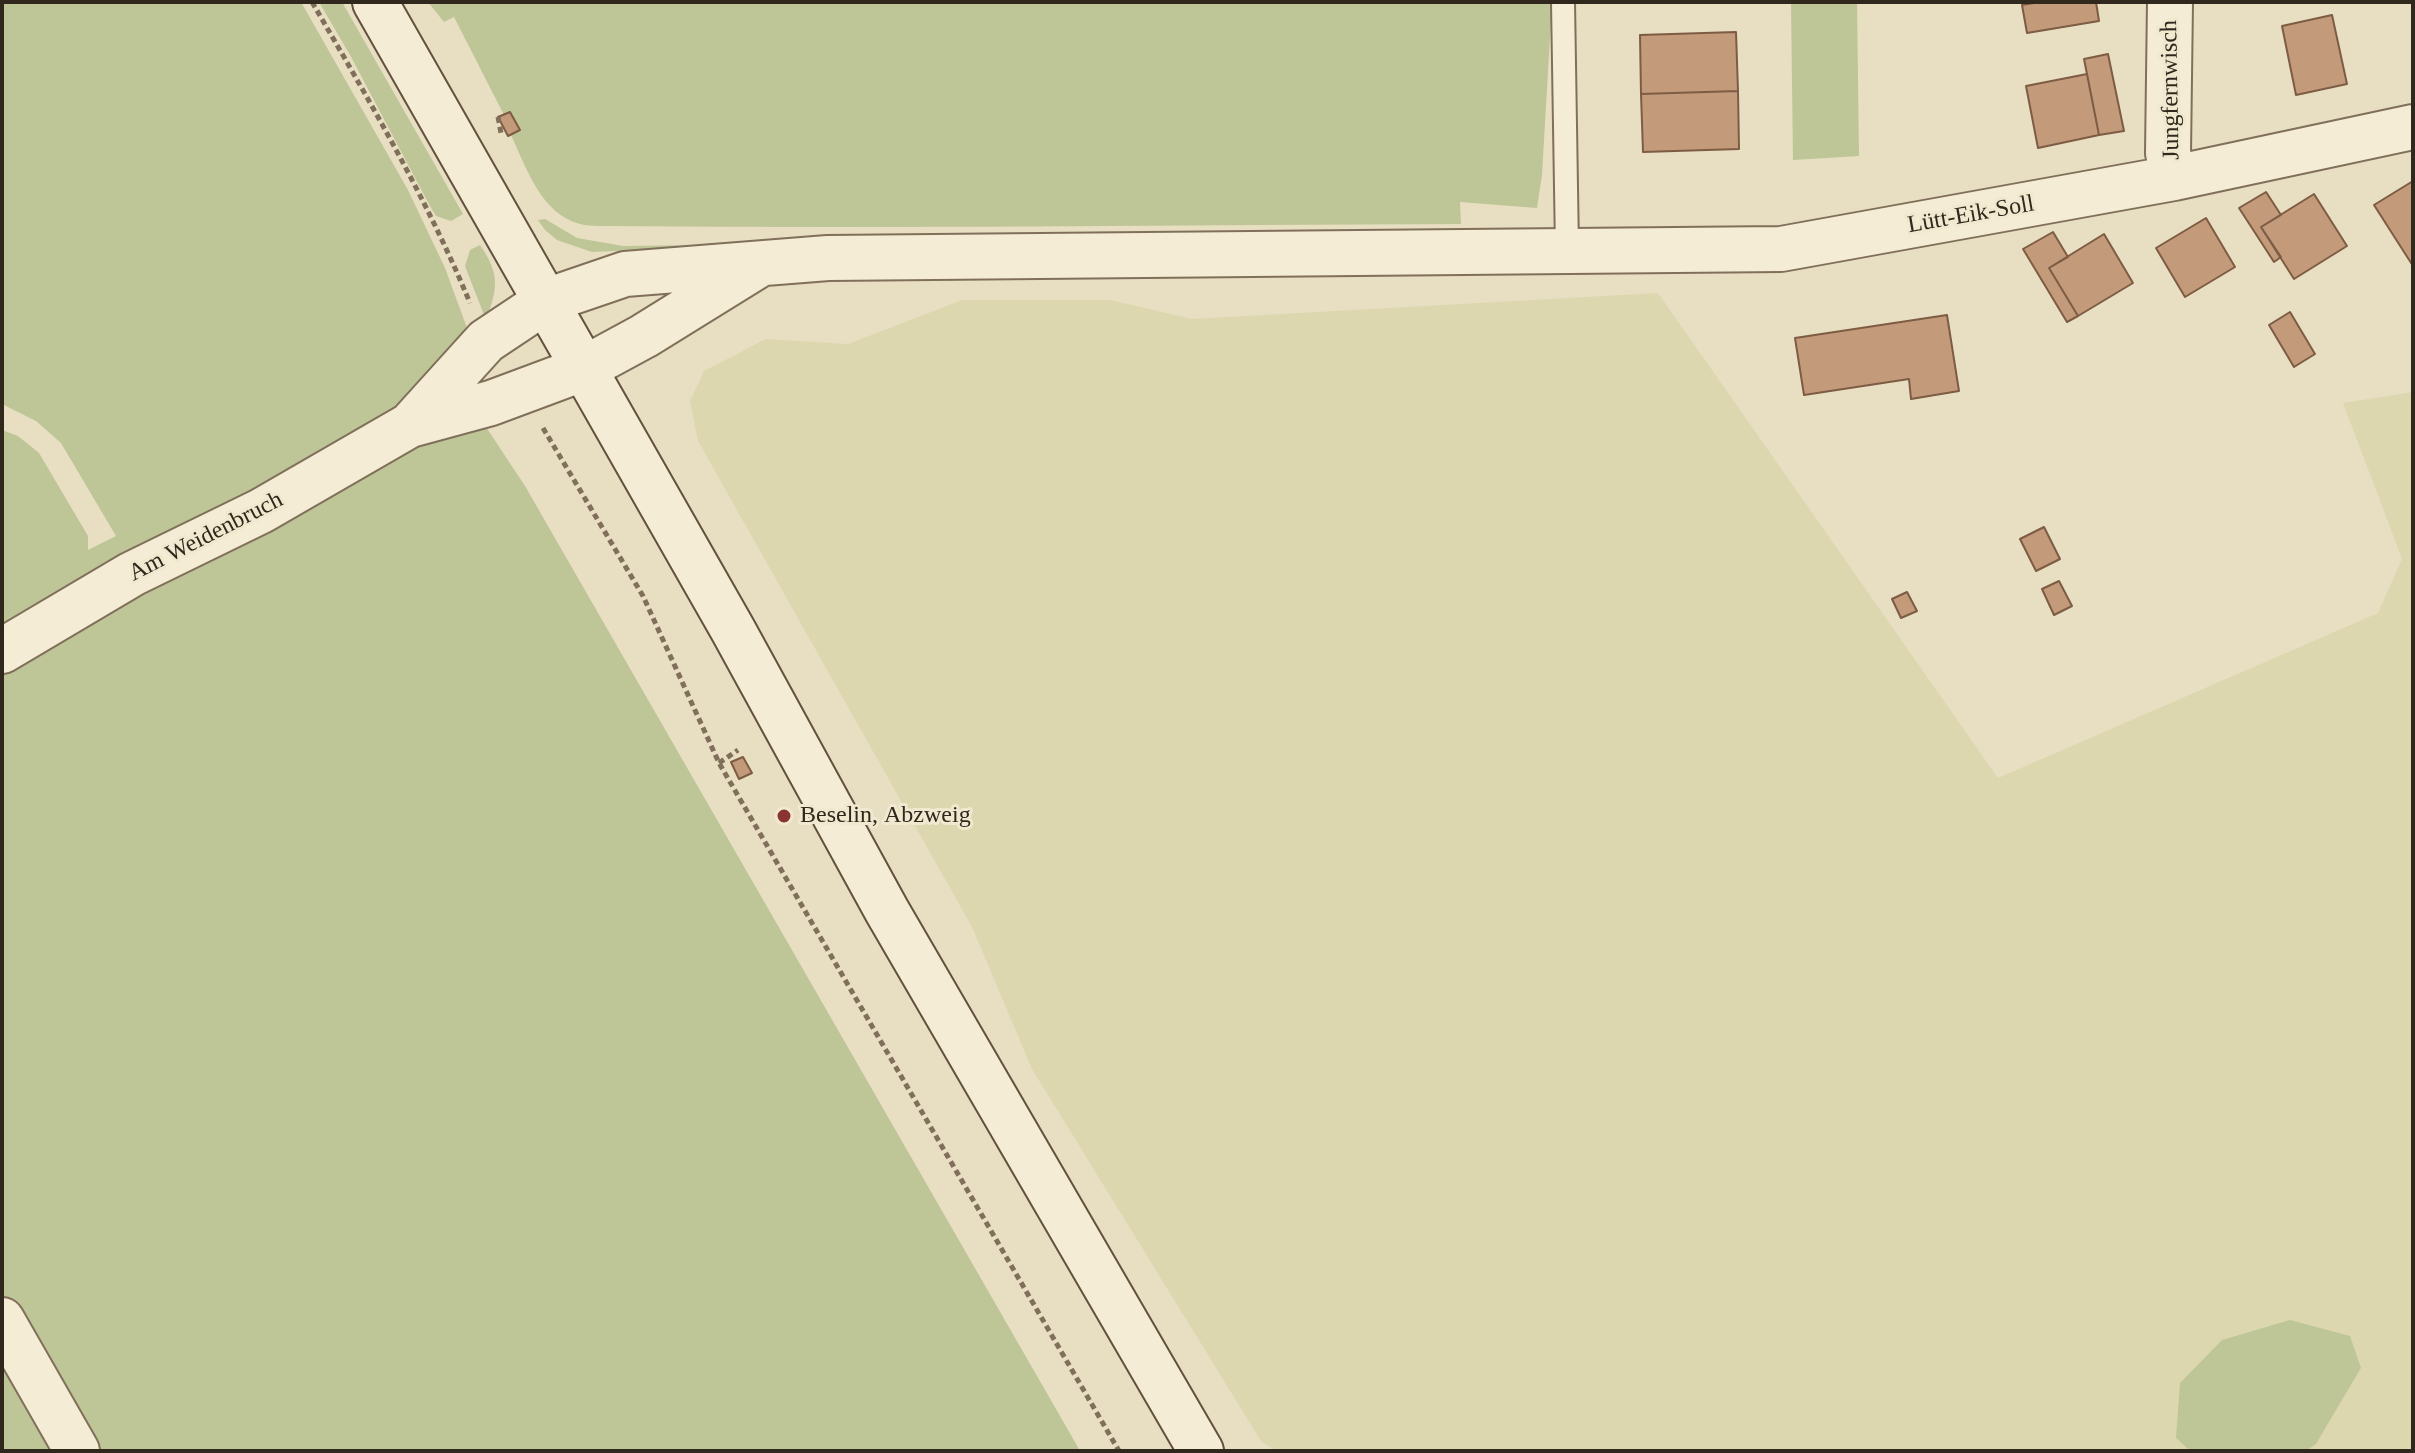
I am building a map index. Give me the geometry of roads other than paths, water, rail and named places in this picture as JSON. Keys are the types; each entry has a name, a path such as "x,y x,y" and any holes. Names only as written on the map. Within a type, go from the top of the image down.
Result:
{"street":[{"path":"375,2 733,630 887,911 1201,1451"},
{"name":"Jungfernwisch","path":"2170,2 2168,153 2174,178"},
{"name":"Lütt-Eik-Soll","path":"763,263 828,258 1781,249 2174,178 2413,127"},
{"name":"Am Weidenbruch","path":"410,425 486,341 546,301 625,274 763,263"},
{"name":"Am Weidenbruch","path":"2,651 132,574 261,511 410,425 514,396 585,368 644,336 763,263"},
{"path":"2,1320 77,1451"}],"lane":[{"path":"1563,2 1567,249"}],"place":[{"name":"Beselin, Abzweig","path":"784,816"}]}
